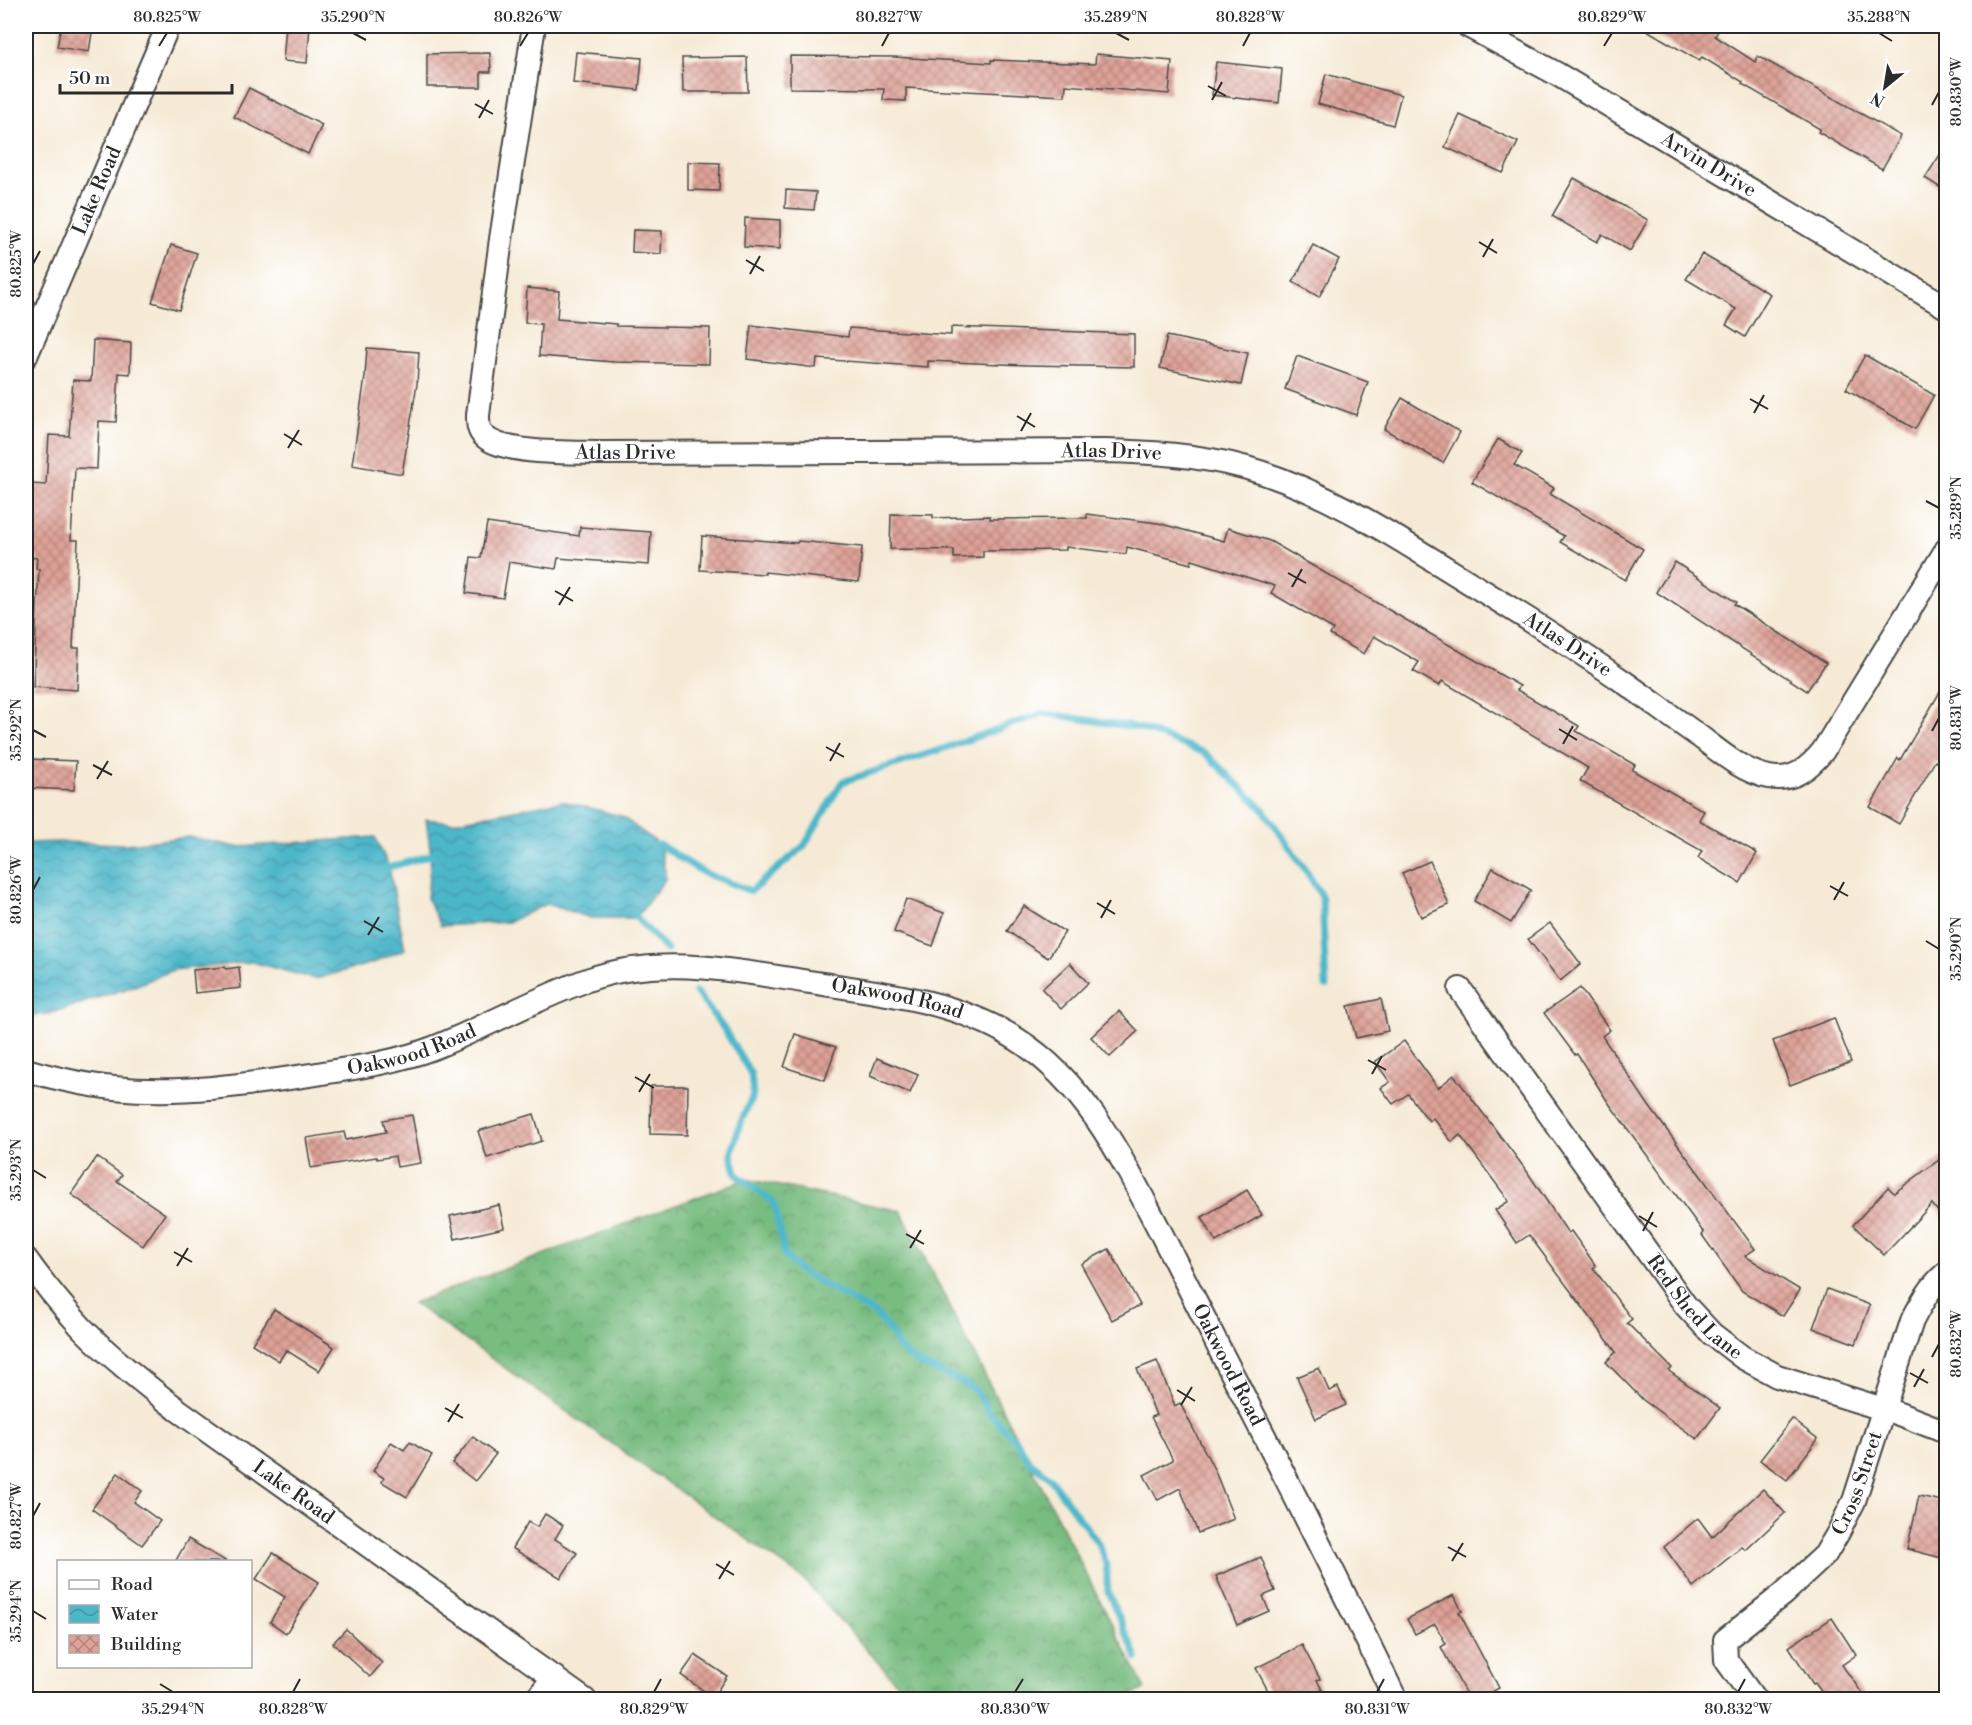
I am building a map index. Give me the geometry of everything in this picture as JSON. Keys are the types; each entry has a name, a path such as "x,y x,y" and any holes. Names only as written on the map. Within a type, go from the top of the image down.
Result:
{"street":[{"name":"Lake Road","path":"26,356 168,26"},
{"name":"Atlas Drive","path":"534,26 501,239 478,415 478,426 481,432 494,442 533,450 604,453 1147,452 1200,457 1245,468 1312,491 1382,529 1532,621 1621,680 1723,754 1750,770 1770,777 1788,777 1797,774 1809,767 1823,751 1947,550"},
{"name":"Arvin Drive","path":"1468,26 1557,74 1947,307"},
{"name":"Oakwood Road","path":"26,1070 103,1087 165,1090 233,1087 359,1067 404,1058 436,1047 591,979 634,969 665,967 731,970 913,999 946,1007 988,1023 1021,1041 1042,1058 1069,1084 1097,1120 1138,1189 1286,1477 1396,1700"},
{"name":"Red Shed Lane","path":"1460,989 1686,1306 1712,1334 1742,1357 1777,1376 1883,1409 1947,1432"},
{"name":"Lake Road","path":"26,1259 47,1288 83,1329 118,1362 177,1410 585,1700"},
{"name":"Cross Street","path":"1755,1700 1726,1660 1725,1640 1783,1594 1825,1555 1854,1501 1912,1321 1923,1300 1941,1277 1947,1273"},
{"path":"536,1700 554,1677"}],"green space":[{"path":"746,1179 901,1211 1145,1689 1121,1700 911,1699 802,1578 413,1303"}],"water":[{"path":"562,801 621,816 660,845 666,878 636,918 591,918 546,904 509,922 441,926 427,899 431,855 426,819 452,822"},
{"path":"189,837 237,847 375,837 389,867 405,949 373,963 315,979 252,962 173,970 137,985 49,1014 26,1016 26,843 126,844"}],"building":[{"path":"61,26 93,26 89,52 57,47"},
{"path":"286,26 310,26 307,63 283,61"},
{"path":"1640,26 1721,26 1715,36 1755,62 1758,56 1901,136 1882,169 1818,132 1820,129 1742,84 1743,82 1702,57 1699,61"},
{"path":"576,52 642,58 639,90 573,83"},
{"path":"490,53 491,72 481,72 481,87 427,87 427,54"},
{"path":"1096,54 1172,61 1169,94 1066,85 1065,96 906,88 906,101 883,100 884,89 790,88 790,56 1095,64"},
{"path":"747,57 748,92 683,92 682,58"},
{"path":"1216,62 1282,69 1279,103 1212,95"},
{"path":"1326,74 1401,95 1393,125 1318,104"},
{"path":"249,88 322,125 308,154 234,117"},
{"path":"1460,115 1518,142 1503,173 1445,147"},
{"path":"1947,144 1947,192 1925,178"},
{"path":"688,162 720,163 719,191 688,190"},
{"path":"1574,178 1648,220 1630,251 1602,234 1597,242 1552,216"},
{"path":"786,190 816,192 814,210 785,208"},
{"path":"745,218 780,220 780,249 744,247"},
{"path":"633,230 662,231 661,254 632,252"},
{"path":"171,245 197,253 179,310 152,302"},
{"path":"1313,245 1339,259 1319,297 1293,282"},
{"path":"1702,254 1770,294 1745,337 1726,325 1736,309 1686,279"},
{"path":"527,288 559,291 557,319 616,324 616,326 710,328 709,364 614,362 539,356 541,324 525,323"},
{"path":"751,325 848,337 849,328 951,335 951,327 1134,334 1134,367 928,361 928,367 817,359 816,368 747,359"},
{"path":"1167,336 1248,353 1241,385 1160,368"},
{"path":"93,340 131,343 130,374 119,373 116,422 99,421 97,469 75,468 71,540 78,540 73,648 79,648 77,690 33,687 39,569 36,569 37,558 26,557 31,484 46,485 49,435 69,436 73,380 91,381"},
{"path":"367,348 419,352 417,384 402,474 352,465"},
{"path":"1865,355 1934,395 1915,429 1846,389"},
{"path":"1297,356 1368,382 1356,415 1285,389"},
{"path":"1402,398 1460,432 1443,463 1384,429"},
{"path":"1498,439 1522,453 1514,465 1554,488 1550,494 1643,549 1625,580 1560,542 1564,536 1472,482"},
{"path":"891,514 933,515 933,518 990,516 990,519 1087,518 1087,514 1158,523 1224,541 1228,528 1270,541 1520,686 1517,690 1579,726 1576,731 1635,765 1632,770 1704,811 1699,820 1757,853 1740,883 1698,858 1702,851 1580,781 1588,768 1442,681 1439,686 1413,671 1419,662 1374,636 1364,654 1330,635 1333,629 1271,593 1275,586 1192,560 1191,564 1127,547 1126,554 1066,547 1066,550 983,551 983,557 954,558 954,550 890,549"},
{"path":"487,523 579,536 580,527 651,532 649,565 558,558 556,569 509,562 503,598 466,593 471,557 481,558"},
{"path":"702,536 862,547 859,582 765,572 765,574 700,570"},
{"path":"1675,562 1736,602 1734,604 1826,663 1807,691 1656,592"},
{"path":"1947,680 1947,768 1935,761 1899,824 1870,807"},
{"path":"28,759 76,761 74,790 26,788"},
{"path":"1430,861 1449,905 1421,917 1402,873"},
{"path":"1493,868 1531,890 1511,923 1474,901"},
{"path":"906,899 944,913 933,946 894,932"},
{"path":"1024,906 1065,932 1048,958 1007,931"},
{"path":"1550,923 1581,964 1560,981 1528,939"},
{"path":"1070,963 1088,983 1061,1009 1042,989"},
{"path":"225,967 226,969 239,967 241,988 195,993 193,970"},
{"path":"1580,988 1610,1030 1602,1036 1649,1106 1755,1249 1745,1256 1800,1290 1783,1316 1742,1291 1702,1235 1704,1233 1608,1102 1577,1054 1575,1055 1544,1013"},
{"path":"1381,999 1388,1031 1356,1038 1348,1006"},
{"path":"1119,1011 1138,1031 1110,1057 1091,1037"},
{"path":"1834,1018 1851,1062 1790,1085 1773,1041"},
{"path":"795,1034 836,1047 825,1080 784,1067"},
{"path":"1404,1041 1438,1088 1454,1075 1526,1170 1568,1233 1571,1231 1596,1266 1593,1268 1632,1319 1627,1323 1672,1368 1669,1371 1720,1408 1697,1439 1643,1400 1606,1362 1616,1352 1529,1235 1517,1243 1495,1210 1509,1201 1460,1135 1452,1142 1433,1118 1429,1121 1408,1094 1393,1104 1381,1088 1390,1082 1375,1062"},
{"path":"877,1058 918,1075 910,1093 870,1076"},
{"path":"651,1086 688,1086 687,1135 650,1134"},
{"path":"534,1114 542,1141 487,1158 478,1131"},
{"path":"412,1115 421,1163 397,1167 395,1156 311,1168 306,1138 344,1132 346,1140 386,1132 383,1120"},
{"path":"1947,1154 1947,1223 1932,1204 1884,1255 1853,1225 1888,1187 1894,1193"},
{"path":"97,1157 122,1175 117,1181 165,1214 143,1246 71,1194"},
{"path":"1247,1190 1262,1215 1216,1242 1202,1217"},
{"path":"499,1205 504,1228 455,1239 450,1216"},
{"path":"1109,1249 1140,1305 1112,1320 1081,1264"},
{"path":"1827,1289 1870,1305 1856,1344 1813,1328"},
{"path":"274,1309 334,1347 319,1371 286,1350 279,1361 252,1344"},
{"path":"1157,1361 1175,1406 1180,1403 1215,1471 1234,1519 1198,1533 1180,1488 1158,1500 1144,1475 1173,1460 1151,1417 1156,1415 1137,1369"},
{"path":"1319,1368 1329,1391 1338,1387 1346,1405 1316,1419 1297,1377"},
{"path":"1792,1419 1818,1439 1787,1480 1760,1460"},
{"path":"473,1437 496,1454 475,1481 452,1463"},
{"path":"391,1442 404,1450 410,1442 432,1455 407,1497 382,1482 384,1478 373,1471"},
{"path":"118,1473 142,1491 134,1502 160,1521 142,1545 92,1509"},
{"path":"1763,1489 1785,1513 1746,1550 1742,1547 1693,1587 1664,1547 1698,1518 1712,1537"},
{"path":"1919,1496 1947,1502 1947,1539 1942,1558 1907,1549"},
{"path":"545,1514 563,1525 555,1539 577,1553 561,1578 512,1548 528,1522 537,1527"},
{"path":"188,1539 224,1560 176,1560"},
{"path":"273,1553 319,1582 286,1633 270,1622 285,1597 256,1579"},
{"path":"1261,1557 1275,1591 1263,1596 1269,1611 1237,1625 1216,1576"},
{"path":"1454,1595 1462,1611 1459,1612 1499,1688 1477,1700 1469,1700 1441,1647 1446,1644 1435,1624 1415,1634 1407,1619"},
{"path":"1832,1618 1856,1655 1842,1665 1867,1700 1827,1700 1815,1683 1813,1684 1789,1647"},
{"path":"346,1629 382,1663 370,1677 333,1643"},
{"path":"1302,1645 1320,1679 1317,1680 1327,1700 1273,1700 1256,1668"},
{"path":"695,1655 727,1676 713,1697 681,1675"}],"waterway":[{"path":"653,846 660,845 704,873 751,891 804,846 842,782 1043,713 1140,728 1205,753 1263,809 1322,897 1326,986"},
{"path":"380,870 431,855 439,857"},
{"path":"631,912 667,950"},
{"path":"696,992 724,1029 751,1074 753,1095 740,1124 731,1154 737,1175 774,1203 785,1256 800,1271 877,1315 890,1331 898,1347 916,1362 966,1384 977,1392 988,1411 1018,1443 1030,1462 1048,1476 1098,1543 1106,1563 1108,1592 1137,1658"}]}
